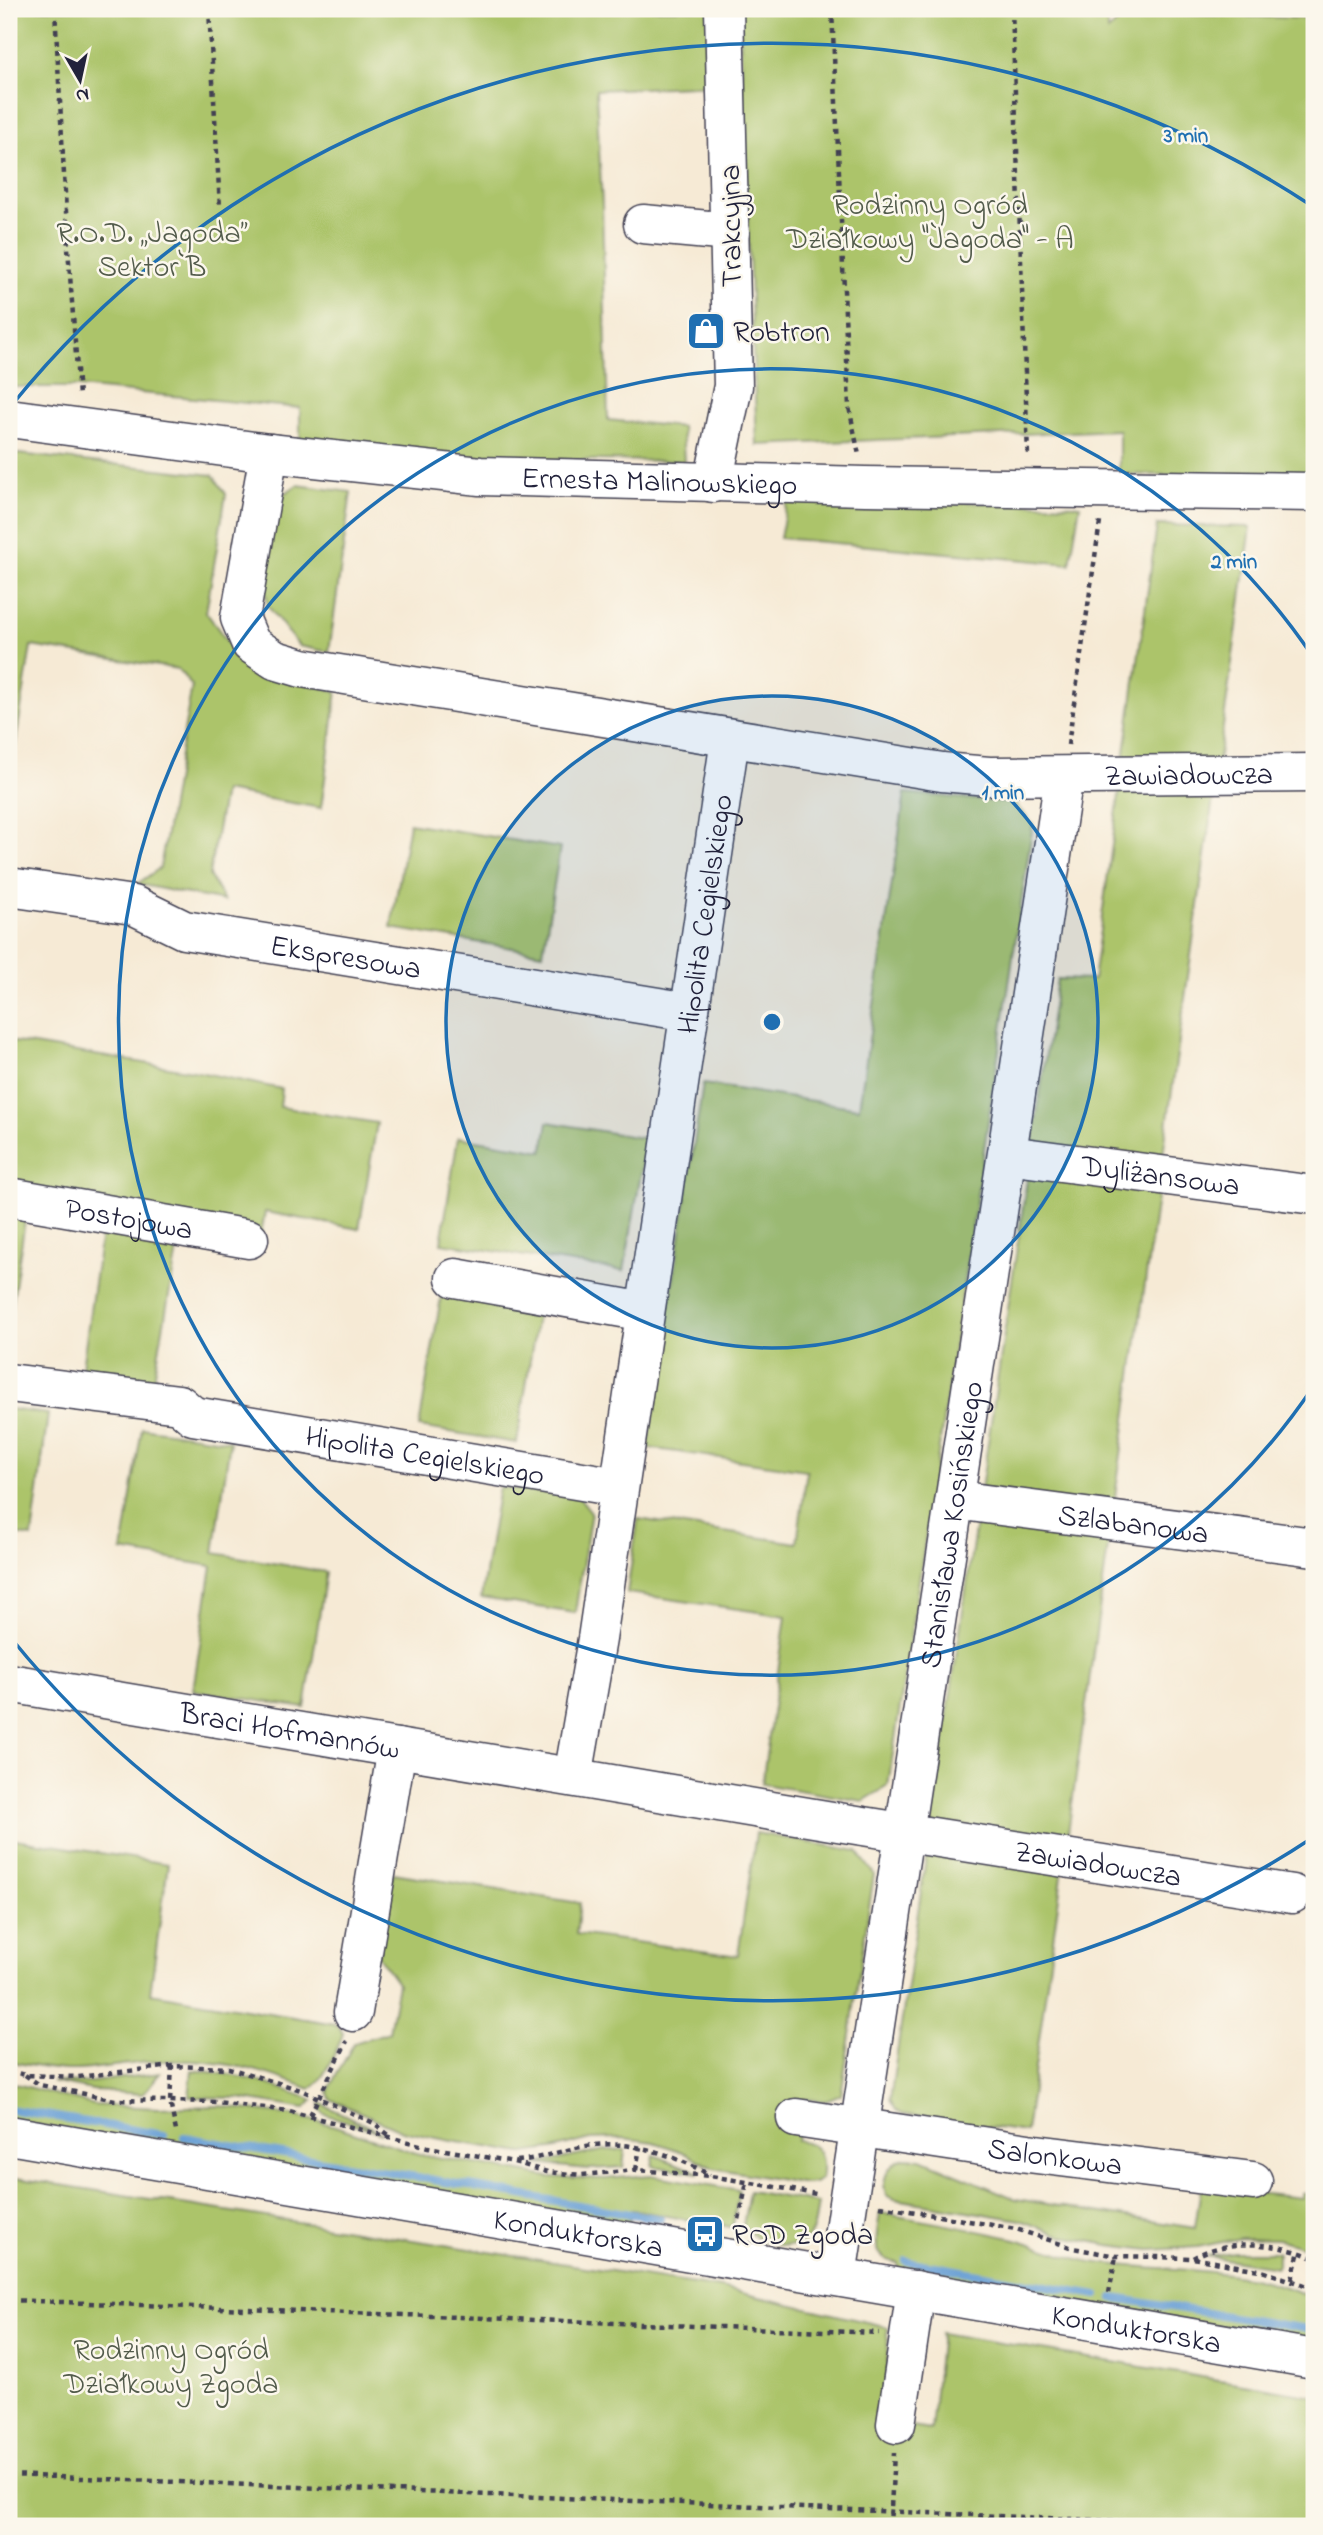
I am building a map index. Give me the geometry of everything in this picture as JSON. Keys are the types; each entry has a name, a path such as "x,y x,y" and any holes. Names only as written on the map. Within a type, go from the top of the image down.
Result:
{"street":[{"name":"Trakcyjna","path":"713,483 733,386 724,9"},
{"path":"643,224 730,232"},
{"name":"Ernesta Malinowskiego","path":"9,418 269,453 480,476 865,486 1314,492"},
{"path":"269,453 240,618 251,644 275,660 302,668 333,671 730,739"},
{"name":"Zawiadowcza","path":"730,739 942,772 989,776 1314,773"},
{"name":"Hipolita Cegielskiego","path":"573,1777 597,1639 730,739"},
{"name":"Stanisława Kosińskiego","path":"837,2276 1064,776"},
{"name":"Ekspresowa","path":"9,887 133,905 184,930 689,1012"},
{"name":"Dyliżansowa","path":"1008,1155 1314,1195"},
{"name":"Postojowa","path":"9,1197 249,1239"},
{"path":"455,1278 645,1312"},
{"name":"Hipolita Cegielskiego","path":"9,1383 178,1404 194,1416 618,1487"},
{"name":"Szlabanowa","path":"955,1500 1314,1547"},
{"name":"Braci Hofmannów","path":"9,1683 904,1832"},
{"path":"353,2012 397,1748"},
{"name":"Zawiadowcza","path":"904,1832 1292,1894"},
{"name":"Salonkowa","path":"796,2118 859,2129 1252,2181"},
{"name":"Konduktorska","path":"9,2135 1314,2359"},
{"path":"896,2424 916,2290"}],"path":[{"path":"55,9 78,387"},
{"path":"209,9 220,208"},
{"path":"832,9 849,407 865,486"},
{"path":"1012,9 1028,488"},
{"path":"1064,776 1104,489"},
{"path":"310,2115 344,2049 353,2012"},
{"path":"172,2066 170,2102 176,2129 172,2163"},
{"path":"9,2071 25,2075 78,2077 172,2066 229,2068 265,2077 318,2097 374,2123 391,2136"},
{"path":"25,2075 40,2085 115,2100 217,2102 256,2105 310,2115 428,2147 514,2162 547,2172 582,2175 636,2170 711,2176 1016,2230 1073,2248 1116,2256 1193,2258 1259,2270 1314,2287"},
{"path":"514,2162 610,2143 667,2153 711,2176"},
{"path":"636,2170 640,2147"},
{"path":"736,2235 747,2182"},
{"path":"1193,2258 1207,2250 1245,2245 1299,2251 1314,2258"},
{"path":"1292,2279 1299,2251"},
{"path":"9,2300 909,2336"},
{"path":"890,2526 896,2424"},
{"path":"9,2475 1239,2526"}],"green space":[{"name":"R.O.D. „Jagoda” Sektor B","path":"9,9 714,9 717,85 596,90 608,420 682,427 684,461 488,459 300,440 300,408 78,387 9,387"},
{"name":"Rodzinny Ogród Działkowy \"Jagoda\" - A","path":"739,9 1107,9 1108,31 1130,12 1314,19 1314,478 1119,474 1119,430 757,445"},
{"path":"9,453 213,475 226,494 206,612 242,662 264,675 337,691 321,808 224,791 209,875 224,901 137,884 160,868 192,686 178,669 31,646 9,785"},
{"path":"297,485 351,492 329,652 299,646 268,606 262,571 275,500"},
{"path":"788,498 1080,505 1070,564 780,538"},
{"path":"1157,525 1251,527 1026,2132 902,2114 890,2100 1057,979 1093,980"},
{"path":"905,793 1014,803 1033,824 888,1786 863,1801 762,1784 786,1616 627,1593 638,1519 797,1543 807,1470 648,1448 703,1084 859,1108"},
{"path":"409,823 560,848 543,953 391,928"},
{"path":"9,1041 193,1071 282,1089 280,1107 377,1123 359,1229 265,1212 258,1252 179,1239 153,1385 81,1375 102,1227 26,1214 9,1326"},
{"path":"548,1122 647,1139 624,1271 441,1243 458,1137 543,1151"},
{"path":"443,1285 538,1310 517,1443 419,1427"},
{"path":"9,1409 48,1414 32,1537 9,1533"},
{"path":"142,1428 230,1441 214,1553 326,1572 305,1708 193,1690 212,1566 122,1551"},
{"path":"499,1487 579,1497 591,1512 575,1613 481,1598"},
{"path":"756,1833 857,1851 874,1874 841,2095 826,2101 805,2099 797,2140 816,2148 822,2164 821,2179 806,2184 713,2168 683,2152 654,2142 622,2138 591,2139 523,2153 403,2131 330,2099 330,2087 354,2043 389,2032 398,1984 378,1956 393,1873 580,1903 576,1934 738,1956"},
{"path":"9,1838 168,1864 150,1993 335,2024 343,2033 320,2080 310,2089 273,2075 221,2063 152,2062 69,2070 9,2061"},
{"path":"192,2070 254,2080 313,2100 304,2109 239,2098 189,2097"},
{"path":"160,2073 143,2094 98,2091 51,2082 85,2083"},
{"path":"9,2082 94,2105 157,2108 219,2106 290,2115 332,2125 419,2154 549,2177 605,2179 651,2175 739,2190 733,2225 730,2227 632,2210 627,2230 9,2120"},
{"path":"320,2103 382,2133 324,2114"},
{"path":"606,2150 625,2150 623,2167 589,2169 537,2164"},
{"path":"654,2155 700,2173 652,2166"},
{"path":"904,2158 921,2159 1016,2199 1195,2228 1201,2187 1301,2198 1302,2193 1314,2196 1314,2250 1278,2239 1241,2238 1198,2247 1150,2250 1063,2236 1021,2220 895,2199 887,2196 885,2179 890,2168"},
{"name":"Rodzinny Ogród Działkowy Zgoda","path":"9,2177 720,2288 888,2327 886,2423 931,2430 941,2333 1314,2396 1314,2526 9,2526"},
{"path":"749,2191 818,2203 809,2236 803,2242 785,2246 765,2241 748,2232 743,2226"},
{"path":"880,2213 1011,2238 1099,2263 1208,2272 1262,2280 1314,2299 1314,2345 896,2274 898,2263 888,2260 878,2251 876,2237"},
{"path":"1235,2252 1277,2252 1277,2267 1206,2256"}],"waterway":[{"path":"9,2109 164,2135"},
{"path":"184,2137 660,2219"},
{"path":"906,2261 1097,2295"},
{"path":"1114,2298 1314,2330"}],"place":[{"name":"Robtron","path":"706,331"},
{"name":"ROD Zgoda","path":"705,2234"}]}
